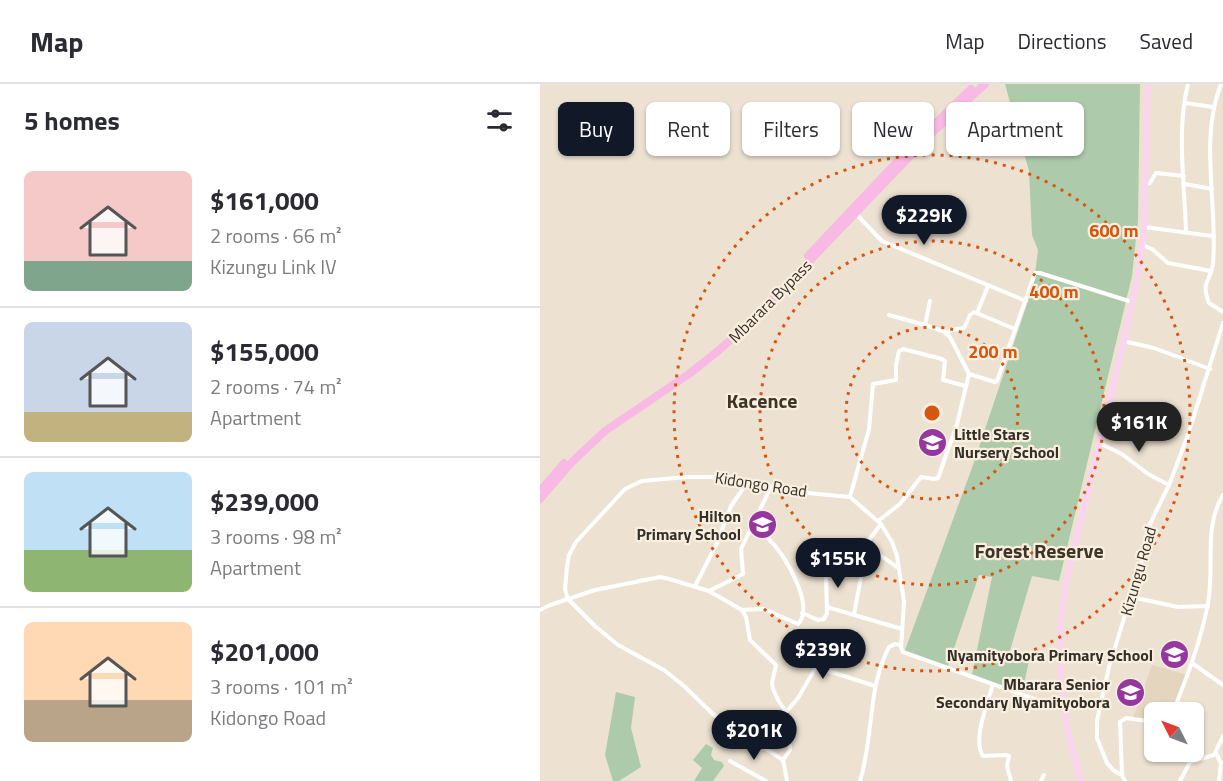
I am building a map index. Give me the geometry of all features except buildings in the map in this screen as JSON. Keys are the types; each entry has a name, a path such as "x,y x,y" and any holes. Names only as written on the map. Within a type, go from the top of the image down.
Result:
{"highway":[{"name":"Mbarara Bypass","path":"540,492 578,449 597,432 684,372 747,320 910,148 977,84"},
{"name":"Mbarara Bypass","path":"540,500 573,461 605,431 689,374 757,316 942,123 985,84"}],"main road":[{"path":"1081,781 1070,741 1063,702 1060,667 1062,608 1133,302 1144,227 1148,84"}],"street":[{"path":"1186,233 1184,176 1185,103 1188,84"},
{"path":"1221,84 1214,107 1211,134 1211,271 1206,280 1205,291 1212,306 1223,312"},
{"path":"1185,103 1214,107"},
{"path":"1145,185 1150,183 1156,173 1184,176"},
{"path":"1185,184 1212,189"},
{"path":"856,214 878,239 1026,301"},
{"path":"1144,227 1212,236"},
{"path":"1142,245 1152,249 1168,263 1211,271"},
{"path":"969,374 997,381 1034,275 1040,273 1133,302"},
{"path":"977,313 988,286"},
{"path":"925,325 930,301"},
{"path":"946,334 951,330 964,328 971,314 977,313 1015,329"},
{"path":"863,548 880,522 900,504 921,477 934,480 938,478 957,424 969,374 946,334 925,325 889,315"},
{"name":"Kizungu Road","path":"1125,781 1122,775 1108,765 1096,731 1109,667 1144,552 1149,526 1169,484 1210,369 1223,323"},
{"path":"1123,341 1154,348 1210,369"},
{"path":"966,386 943,380 945,361 942,359 903,349 899,351 896,381 873,384 869,429 850,497 880,522 892,542 904,601 901,645 904,653 1040,701 1063,702"},
{"path":"1099,443 1117,450 1148,474 1169,484"},
{"name":"Kidongo Road","path":"568,599 565,589 572,549 589,526 618,495 631,485 642,481 713,475 749,480 786,490 850,497"},
{"path":"695,586 717,543 731,506 749,480"},
{"path":"709,591 743,574 741,549 771,487"},
{"path":"1177,702 1192,663 1208,606 1212,576 1210,541 1223,487"},
{"path":"742,610 764,609 798,624 802,613 802,594 783,557 753,524"},
{"path":"802,613 823,621 826,618 826,577 856,548 863,548 884,557 898,568"},
{"path":"540,610 595,590 660,577 709,591 742,610 746,617 750,640 776,665 773,689 786,712 790,747 789,753 783,760"},
{"path":"854,614 861,577"},
{"path":"1131,597 1171,606 1208,606"},
{"path":"568,599 618,645 664,670 714,715 783,760 787,781"},
{"path":"827,607 902,630"},
{"path":"860,781 867,754 875,686 887,650 892,644 901,645"},
{"path":"1192,663 1223,685"},
{"path":"786,712 798,698 816,667 875,686"},
{"path":"993,684 979,736 980,754 1009,756 1007,766 1011,781"},
{"path":"1122,775 1120,722 1126,718 1144,720"},
{"path":"1180,781 1190,762 1211,757 1215,753 1223,736"},
{"path":"1215,753 1221,764 1219,781"},
{"path":"730,761 766,781"},
{"path":"1041,781 1044,776"}],"shaded area":[{"path":"1152,665 1188,675 1176,702 1144,702 1144,720 1133,719"}],"green space":[{"path":"1005,84 1140,84 1138,220 1132,276 1059,581 1032,576 1009,654 1029,661 1023,688 1011,689 972,674 992,577 979,575 948,666 904,653 973,465 1034,283 1038,250 1032,235 1029,171 1025,156 1084,156 1084,102 1010,102"},
{"path":"616,692 635,697 631,728 641,767 619,781 613,781 605,755"},
{"path":"706,744 713,748 711,755 714,760 722,762 724,766 713,781 694,781 702,768 693,760"}],"place":[{"name":"Little Stars Nursery School","path":"933,443"},
{"name":"Hilton Primary School","path":"762,525"},
{"name":"Nyamityobora Primary School","path":"1174,655"},
{"name":"Mbarara Senior Secondary Nyamityobora","path":"1131,693"}],"district":[{"name":"Kacence","path":"762,400"},
{"name":"Forest Reserve","path":"1039,550"}]}
